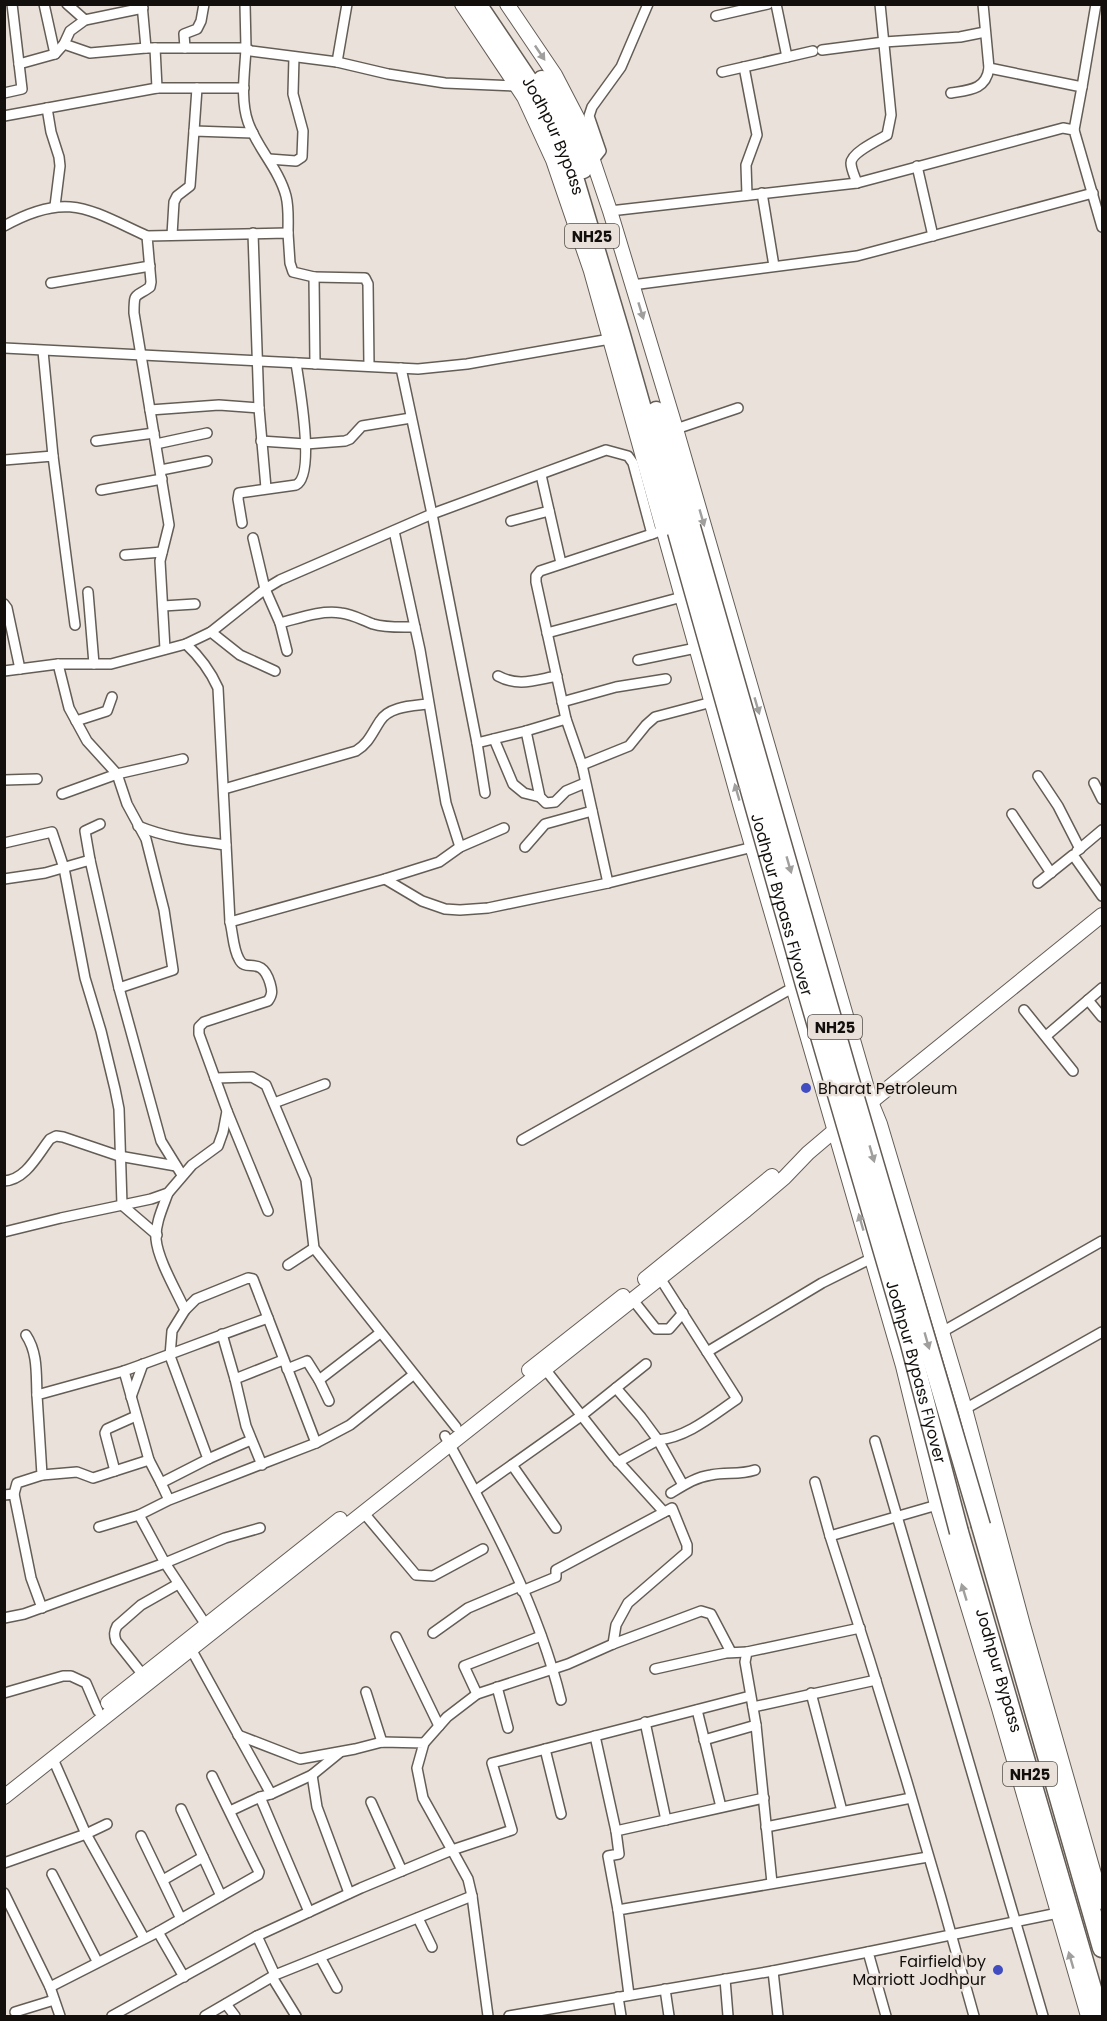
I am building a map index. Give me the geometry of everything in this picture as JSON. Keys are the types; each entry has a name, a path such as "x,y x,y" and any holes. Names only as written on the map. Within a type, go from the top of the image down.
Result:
{"highway":[{"name":"Jodhpur Bypass","path":"477,4 530,83 550,119 573,174 671,484"},
{"name":"Jodhpur Bypass","path":"490,4 542,80 564,117 581,161 671,484"},
{"path":"658,512 671,484 696,496"},
{"name":"Jodhpur Bypass Flyover","path":"671,484 671,530 910,1344 959,1532"},
{"name":"Jodhpur Bypass Flyover","path":"671,530 848,1074 981,1526"},
{"name":"Jodhpur Bypass","path":"981,1526 1102,1948"},
{"name":"Jodhpur Bypass","path":"959,1532 1100,2016"}],"street":[{"path":"4,93 22,89 12,4"},
{"path":"44,4 54,54"},
{"path":"67,4 85,20"},
{"path":"185,48 184,34 196,29 201,21 204,4"},
{"path":"245,4 244,109 253,133 286,194 290,263 293,272 314,278 365,278 368,284 369,366"},
{"path":"337,62 347,4"},
{"path":"462,4 524,97 553,160 591,271 658,512 671,530"},
{"path":"507,4 555,75 581,125 610,211 965,1410 1102,1902"},
{"path":"593,161 601,151 589,116 592,107 626,56 648,4"},
{"path":"716,16 768,4"},
{"path":"776,4 788,57"},
{"path":"857,183 851,164 852,159 887,135 890,125 891,115 880,4"},
{"path":"951,93 978,88 985,81 988,68 983,4"},
{"path":"1096,4 1074,130 1102,227"},
{"path":"19,64 54,54 64,44 70,31 85,20 142,6 157,88"},
{"path":"722,72 817,51 884,42 960,37 985,32"},
{"path":"64,44 90,52 151,48 246,48 258,53 337,62 388,74 445,83 517,86"},
{"path":"269,159 299,161 302,157 303,131 293,94 294,57"},
{"path":"744,67 757,135 746,165 747,195"},
{"path":"988,68 1082,87"},
{"path":"4,116 157,88 244,88"},
{"path":"172,235 174,202 177,196 190,186 197,88"},
{"path":"47,108 60,166 54,206"},
{"path":"610,211 857,183 1063,128 1074,130"},
{"path":"194,131 253,133"},
{"path":"917,166 933,236"},
{"path":"762,193 774,266"},
{"path":"632,285 857,256 1093,193"},
{"path":"4,226 27,213 54,206 91,210 147,236 288,233"},
{"path":"254,233 259,408 266,488"},
{"path":"147,236 150,287 140,291 134,301 134,313 169,525 168,537 160,561 165,649"},
{"path":"51,283 150,266"},
{"path":"314,278 315,364"},
{"path":"4,348 431,368 467,364 610,339"},
{"path":"42,351 75,625"},
{"path":"242,523 239,492 300,483 306,444 296,363"},
{"path":"400,368 432,514 485,792"},
{"path":"150,410 219,405 259,408"},
{"path":"676,429 738,408"},
{"path":"261,441 306,444 348,440 362,426 411,418"},
{"path":"96,441 154,433"},
{"path":"156,444 207,433"},
{"path":"4,671 58,664 111,664 186,644 211,632 265,589 280,580 432,514 606,450 628,456 671,530 682,597 696,648 903,1366 937,1504 1088,2016"},
{"path":"4,460 53,456"},
{"path":"101,490 207,461"},
{"path":"541,475 561,563"},
{"path":"511,521 549,511"},
{"path":"608,883 582,765 562,702 536,576 540,571 561,563 671,530"},
{"path":"394,531 415,627 446,803 460,847"},
{"path":"253,538 265,589 280,623 287,651"},
{"path":"125,555 162,552"},
{"path":"88,592 94,664"},
{"path":"548,633 682,597"},
{"path":"4,604 7,608 20,669"},
{"path":"163,606 195,604"},
{"path":"280,623 331,612 354,616 386,627 415,627"},
{"path":"211,632 240,655 275,671"},
{"path":"186,644 212,673 218,688 230,922 239,960 246,965 261,967 266,971 272,993 268,1001 204,1022 199,1027 199,1034 227,1111 268,1211"},
{"path":"638,660 696,648"},
{"path":"58,664 69,708 87,741 117,774 127,804 146,839 164,910 173,970 119,988"},
{"path":"498,676 508,682 521,683 557,676"},
{"path":"562,702 616,687 666,679"},
{"path":"76,721 106,711 112,697"},
{"path":"582,765 629,746 646,724 655,717 712,702"},
{"path":"224,789 356,751 365,745 381,718 388,712 428,704"},
{"path":"477,743 566,719"},
{"path":"526,731 542,801 550,804 555,802 566,791 585,783"},
{"path":"494,739 513,783 524,793 540,797"},
{"path":"62,794 117,774 183,759"},
{"path":"1038,776 1054,800 1076,852 1102,896"},
{"path":"4,780 37,779"},
{"path":"1094,783 1102,799"},
{"path":"525,847 545,824 592,811"},
{"path":"1012,814 1051,873"},
{"path":"100,824 85,831 119,988 161,1141 182,1175"},
{"path":"137,826 179,840 226,845"},
{"path":"230,922 439,862 460,847 504,828"},
{"path":"1038,883 1102,830"},
{"path":"4,843 52,832 64,868 85,978 115,1089 122,1205 157,1234"},
{"path":"386,879 422,901 445,909 488,908 608,883 753,846"},
{"path":"4,879 45,873 90,860"},
{"path":"4,1797 363,1512 450,1436 545,1369 633,1300 784,1178 836,1129 1102,915"},
{"path":"522,1140 794,987"},
{"path":"1046,1036 1102,988"},
{"path":"1088,1000 1102,1017"},
{"path":"1024,1010 1073,1071"},
{"path":"216,1078 252,1077 266,1085 306,1180 314,1248 413,1375 450,1436 475,1491 498,1533 542,1636 561,1700"},
{"path":"274,1103 325,1084"},
{"path":"185,1310 160,1254 157,1234 161,1212 168,1193 182,1175 218,1146 224,1132 227,1111"},
{"path":"4,1181 16,1179 25,1172 50,1139 56,1136 119,1156 176,1166"},
{"path":"4,1788 206,1625 450,1436 782,1169 808,1153"},
{"path":"4,1232 151,1199 168,1193"},
{"path":"942,1332 1102,1241"},
{"path":"288,1265 314,1248"},
{"path":"707,1352 822,1283 872,1258"},
{"path":"208,1459 170,1356 172,1331 185,1310 196,1299 206,1293 248,1278 253,1278 316,1443"},
{"path":"618,1462 658,1440 676,1436 692,1428 737,1399 660,1278"},
{"path":"633,1300 656,1329 669,1329 683,1313"},
{"path":"37,1395 170,1356 268,1318"},
{"path":"965,1410 1102,1332"},
{"path":"319,1380 380,1333"},
{"path":"222,1334 246,1426 262,1465"},
{"path":"26,1335 34,1354 42,1475"},
{"path":"235,1379 307,1361 329,1401"},
{"path":"131,1397 143,1364"},
{"path":"475,1491 581,1416 646,1364"},
{"path":"545,1369 618,1462 664,1512"},
{"path":"124,1371 149,1460 169,1500"},
{"path":"99,1527 139,1515 169,1500 316,1443 350,1425 413,1375"},
{"path":"615,1388 658,1440 683,1485"},
{"path":"116,1471 105,1433 106,1429 136,1416"},
{"path":"161,1483 251,1440"},
{"path":"875,1440 1043,2016"},
{"path":"42,1608 31,1578 9,1494 16,1483 42,1475 77,1472 93,1478 149,1460"},
{"path":"512,1465 556,1528"},
{"path":"671,1493 683,1485 713,1474 740,1474 755,1470"},
{"path":"815,1482 952,1935 974,2016"},
{"path":"830,1536 937,1504"},
{"path":"433,1633 468,1608 556,1577 556,1570 672,1508 688,1549 687,1552 628,1603 616,1624 613,1644"},
{"path":"363,1512 416,1575 433,1576 483,1549"},
{"path":"139,1515 165,1563 206,1625"},
{"path":"4,1618 42,1608 165,1563 225,1538 260,1528"},
{"path":"143,1675 116,1641 114,1630 141,1605 178,1584"},
{"path":"488,2016 468,1879 423,1798 417,1768 424,1743 447,1717 477,1694 568,1664 613,1644 704,1610 711,1614 731,1652"},
{"path":"655,1669 860,1628"},
{"path":"477,1694 464,1666 542,1636"},
{"path":"396,1637 439,1726"},
{"path":"191,1649 271,1794"},
{"path":"747,1652 745,1662 756,1725 772,1883"},
{"path":"4,1693 63,1676 71,1676 80,1678 86,1683 98,1711"},
{"path":"753,1707 876,1680"},
{"path":"497,1687 508,1728"},
{"path":"366,1692 382,1742"},
{"path":"811,1693 842,1811"},
{"path":"112,2016 257,1936 349,1893 452,1850 512,1830 492,1764 750,1696"},
{"path":"697,1710 721,1807"},
{"path":"645,1722 666,1820"},
{"path":"704,1740 756,1725"},
{"path":"237,1736 300,1759 382,1742 424,1743"},
{"path":"595,1736 616,1831 619,1854 608,1856 630,1995"},
{"path":"545,1749 561,1814"},
{"path":"230,1811 312,1775 341,1752"},
{"path":"53,1759 86,1834 144,1938"},
{"path":"312,1775 317,1807 349,1893"},
{"path":"50,1987 97,1961 158,1932 258,1875 259,1872 212,1776"},
{"path":"260,1797 309,1912"},
{"path":"616,1831 764,1798"},
{"path":"766,1827 911,1798"},
{"path":"371,1802 402,1871"},
{"path":"181,1809 221,1896"},
{"path":"4,1863 86,1834 107,1824"},
{"path":"141,1836 181,1919"},
{"path":"163,1880 203,1857"},
{"path":"618,1910 928,1857"},
{"path":"52,1874 97,1961"},
{"path":"4,1893 50,1987 60,2016"},
{"path":"206,2016 274,1976 472,1896"},
{"path":"508,2016 560,2012 618,1997 773,1971 1058,1913"},
{"path":"418,1918 432,1947"},
{"path":"158,1932 184,1977"},
{"path":"257,1936 274,1976 296,2016"},
{"path":"868,1952 886,2016"},
{"path":"320,1957 337,1988"},
{"path":"773,1971 778,2016"},
{"path":"725,1979 728,2016"},
{"path":"665,1989 669,2016"},
{"path":"618,1997 621,2016"},
{"path":"4,2016 54,2000"},
{"path":"226,2004 235,2016"}],"place":[{"name":"Bharat Petroleum","path":"806,1088"},
{"name":"Fairfield by Marriott Jodhpur","path":"998,1970"}]}
